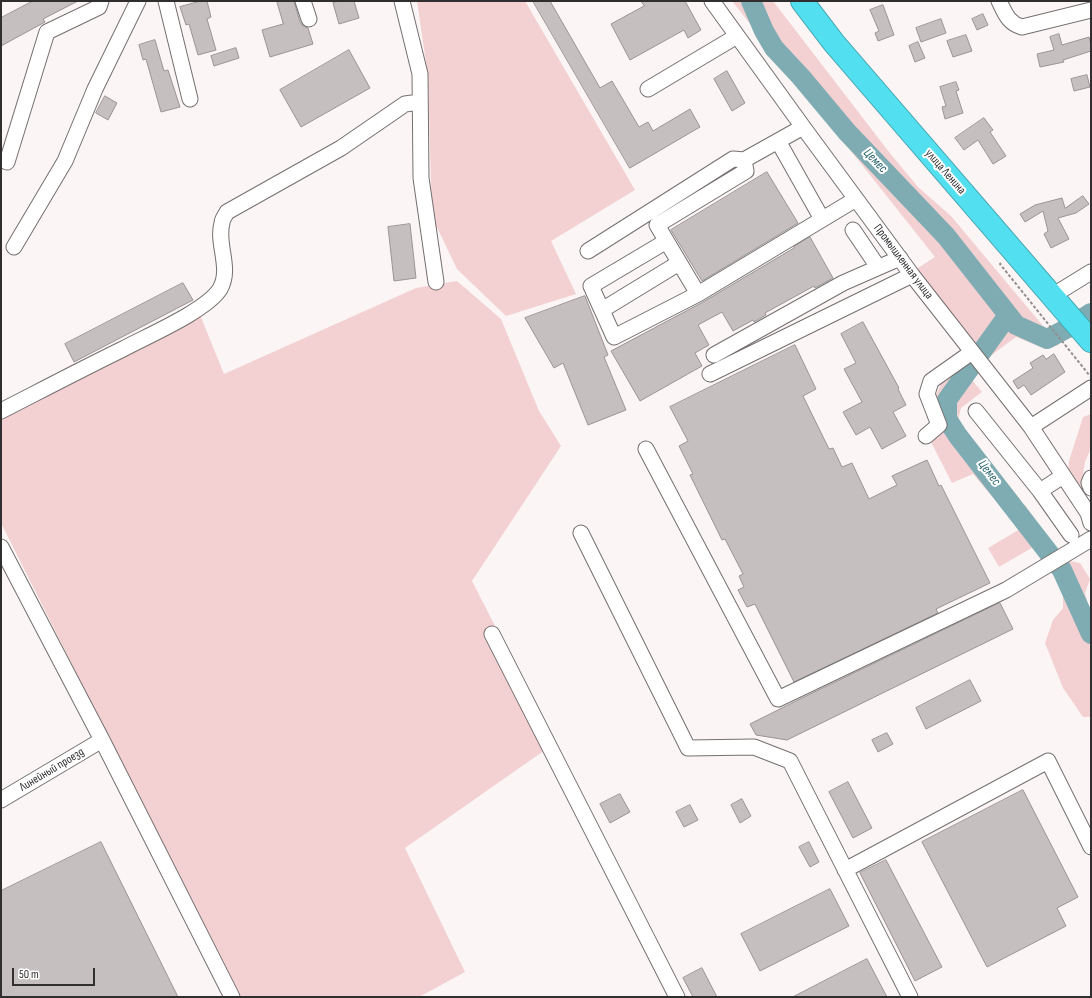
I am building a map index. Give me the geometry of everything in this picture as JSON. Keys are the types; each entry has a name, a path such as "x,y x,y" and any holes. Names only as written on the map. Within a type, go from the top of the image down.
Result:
{"highway":[{"name":"улица Ленина","path":"802,1 834,43 1088,338"}],"street":[{"path":"6,162 47,32 99,7 101,1"},
{"path":"14,247 65,161 95,89 138,1"},
{"path":"166,1 190,99"},
{"path":"303,1 309,19"},
{"path":"402,1 420,74 421,178 436,282"},
{"name":"Промышленная улица","path":"712,1 803,128 912,275 1031,427 1088,512 1091,523"},
{"path":"999,1 1007,18 1015,25 1022,27 1091,10"},
{"path":"648,89 737,36"},
{"path":"1,411 202,307 220,289 223,278 225,267 221,228 227,212 341,148 405,104 420,102"},
{"path":"588,250 746,171 744,160 803,128"},
{"path":"778,141 822,220"},
{"path":"664,242 591,286 614,337 698,294 856,199"},
{"path":"652,219 698,294"},
{"path":"853,230 878,267"},
{"path":"714,355 843,283 900,258"},
{"path":"602,310 679,263"},
{"path":"710,374 912,275"},
{"path":"1058,304 1088,276"},
{"path":"926,436 939,425 927,394 931,381 976,358"},
{"path":"1031,427 1091,388"},
{"path":"976,411 1040,492 1071,535"},
{"path":"646,450 778,700 1006,590 1091,539"},
{"path":"1040,492 1063,476"},
{"path":"1091,478 1089,483 1091,488"},
{"path":"581,533 688,748 754,747 790,761 910,997"},
{"path":"1,547 102,740 232,997"},
{"path":"492,634 677,997"},
{"name":"Линейный проезд","path":"1,800 102,740"},
{"path":"845,870 1048,760 1091,847"}],"path":[{"path":"1046,321 1091,377"}],"shaded area":[{"path":"417,1 525,1 635,190 551,241 576,294 506,316 457,269 432,217 428,76"},
{"path":"732,1 773,1 889,152 918,187 951,216 1059,345 1045,349 1016,337 985,360 915,270 935,257"},
{"path":"457,281 501,319 539,411 561,446 472,581 555,743 405,848 465,972 419,997 239,997 1,523 1,404 69,366 196,305 224,374 416,288"},
{"path":"962,368 982,392 961,408 958,420 1019,498 1003,509 973,474 952,483 930,440 943,433 935,397 941,384"},
{"path":"1091,414 1091,448 1085,462 1081,486 1068,476 1069,461 1083,417"},
{"path":"1025,505 1059,554 1045,562 1035,546 999,567 988,548 1020,529 1009,515"},
{"path":"1065,560 1080,563 1090,579 1085,593 1091,615 1091,717 1083,717 1063,688 1045,643 1053,620 1063,608 1063,592 1056,573"}],"building":[{"path":"33,1 78,1 43,19 45,22 1,46 1,18"},
{"path":"201,1 207,1 211,17 207,19 216,50 198,55 189,24 186,25 180,7"},
{"path":"277,1 294,1 300,22 303,26 308,28 313,44 270,57 262,30 283,24"},
{"path":"340,1 354,1 359,18 339,24 333,3"},
{"path":"533,1 550,1 600,88 612,81 639,127 648,122 653,131 690,109 700,127 630,168"},
{"path":"641,1 685,1 701,30 688,38 684,30 630,60 611,24 644,6"},
{"path":"883,5 894,35 878,41 875,33 879,31 870,10"},
{"path":"983,14 988,25 977,30 972,19"},
{"path":"941,19 946,33 921,42 916,28"},
{"path":"1059,34 1062,45 1089,37 1091,51 1063,60 1064,62 1040,67 1037,54 1054,50 1050,37"},
{"path":"966,35 972,51 953,57 947,41"},
{"path":"155,40 164,71 168,70 180,107 161,112 146,59 143,60 139,45"},
{"path":"918,42 925,58 915,62 909,46"},
{"path":"236,48 239,58 214,66 211,56"},
{"path":"349,50 370,88 301,127 280,90"},
{"path":"727,71 745,103 732,111 714,79"},
{"path":"1087,75 1090,87 1074,91 1071,79"},
{"path":"956,82 959,90 956,91 963,113 945,119 942,107 946,106 940,87"},
{"path":"105,96 117,103 108,120 96,113"},
{"path":"984,118 993,130 990,132 1006,156 993,164 978,140 964,150 955,138"},
{"path":"767,172 798,223 702,281 671,230"},
{"path":"1083,196 1089,204 1076,213 1058,218 1069,239 1051,248 1044,234 1048,231 1043,211 1025,222 1020,214 1035,205 1062,198 1065,208"},
{"path":"410,224 416,278 394,281 388,227"},
{"path":"810,237 833,278 815,288 814,286 765,313 766,315 754,322 753,320 733,331 722,312 698,325 709,345 695,353 702,366 640,401 611,351 703,302"},
{"path":"183,283 193,300 74,362 65,344"},
{"path":"585,296 608,355 604,357 626,410 588,425 563,363 554,368 525,318"},
{"path":"863,322 899,388 898,389 906,405 893,412 906,436 882,449 870,427 856,435 843,412 862,402 844,369 856,363 841,334"},
{"path":"795,345 816,389 803,396 829,449 833,448 842,467 852,463 869,499 897,485 892,476 927,460 990,583 936,609 938,613 794,682 755,604 747,607 738,590 744,587 739,576 743,574 725,539 722,540 690,475 693,474 679,446 688,441 670,407"},
{"path":"1054,354 1065,372 1031,395 1024,385 1018,389 1013,381 1033,368 1030,363 1043,355 1046,359"},
{"path":"1000,603 1013,629 787,740 756,735 750,724 802,698"},
{"path":"970,680 981,701 926,729 916,708"},
{"path":"887,733 893,744 878,752 872,740"},
{"path":"848,782 872,828 853,838 829,792"},
{"path":"1023,790 1078,897 1057,908 1066,926 987,967 922,842"},
{"path":"620,794 630,812 610,823 600,804"},
{"path":"742,799 751,816 740,823 731,805"},
{"path":"690,805 698,820 684,827 676,812"},
{"path":"101,842 178,997 1,997 1,891"},
{"path":"809,842 819,862 810,867 799,847"},
{"path":"886,860 942,967 915,981 860,873"},
{"path":"830,889 849,926 760,971 741,934"},
{"path":"867,959 887,997 793,997"},
{"path":"702,968 717,997 693,997 683,978"}],"waterway":[{"name":"Цемес","path":"751,1 764,31 774,48 801,77 847,132 946,236 1016,325 1047,339 1091,313"},
{"name":"Цемес","path":"1008,315 947,400 947,419 958,436 1062,570 1091,634"}]}
